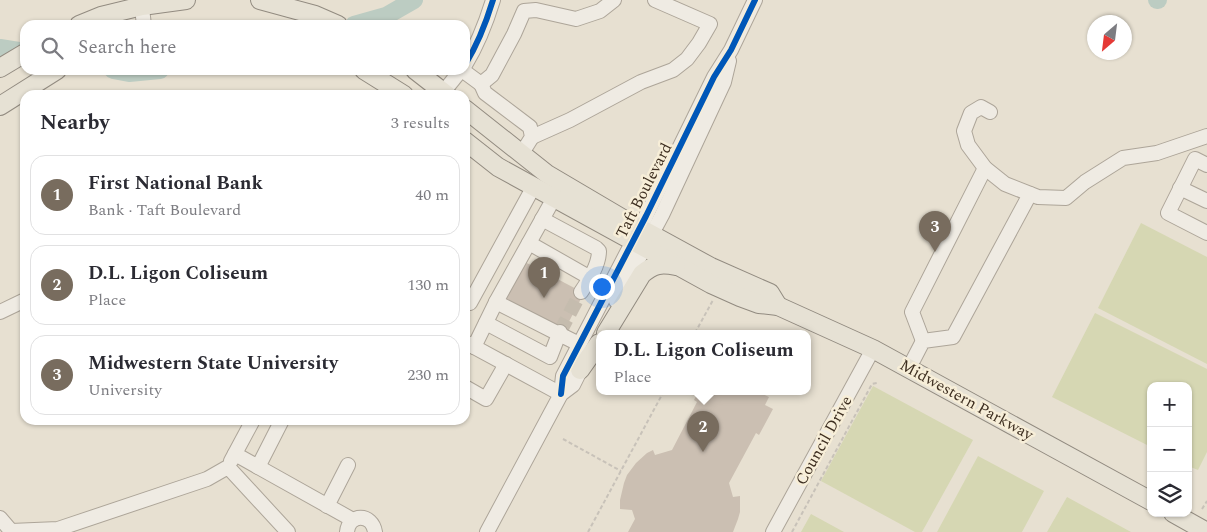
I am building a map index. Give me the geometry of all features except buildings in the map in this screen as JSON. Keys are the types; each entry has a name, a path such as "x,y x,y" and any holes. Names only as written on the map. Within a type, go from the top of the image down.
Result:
{"main road":[{"path":"91,20 141,3 186,0"},
{"path":"260,0 326,20"},
{"path":"4,66 20,56"},
{"path":"25,90 48,75"},
{"path":"372,75 396,90"},
{"path":"421,75 439,90"},
{"path":"0,106 20,93"},
{"name":"Midwestern Parkway","path":"470,112 547,174 642,238 676,266 740,297 759,304 778,306 873,349 1147,499"},
{"name":"Midwestern Parkway","path":"470,145 498,168 554,198 770,293 778,306"},
{"path":"608,330 642,274 649,268 658,265 676,266"},
{"path":"580,370 596,347"},
{"path":"1180,517 1207,532"}],"street":[{"path":"470,56 487,22 493,0"},
{"path":"481,84 492,75 524,11 536,10 576,19 600,11 614,0"},
{"path":"522,154 532,137 570,120 641,82 673,70 687,59 710,24 655,0"},
{"name":"Taft Boulevard","path":"487,532 561,394 563,376 608,288 642,238 662,215 724,82 731,50 755,0"},
{"path":"141,3 143,20"},
{"path":"447,90 458,75"},
{"path":"469,75 481,84 486,92 530,127 532,137"},
{"path":"990,112 981,107 970,113 964,131 968,145 985,168 1006,184 1038,197 1066,198 1085,182 1123,158 1157,153 1207,136"},
{"path":"1207,164 1195,159 1168,214 1207,233"},
{"path":"910,368 923,342 912,312 985,168"},
{"path":"470,303 534,186"},
{"path":"1180,188 1207,202"},
{"path":"923,342 953,337 1030,194"},
{"path":"554,198 486,323 470,344 561,394"},
{"path":"542,219 599,251 599,256 590,278 581,292"},
{"name":"Taft Boulevard","path":"602,330 642,238"},
{"path":"529,243 608,288"},
{"path":"0,312 20,302"},
{"path":"496,302 579,344"},
{"path":"486,323 550,356 560,333"},
{"name":"Taft Boulevard","path":"561,394 573,385 596,341"},
{"name":"Council Drive","path":"773,532 873,349"},
{"path":"470,390 486,398 506,364"},
{"path":"0,518 12,531 57,531 207,479 228,467 250,425"},
{"path":"258,467 279,425"},
{"path":"235,454 327,506 350,526 363,518 367,519 378,530"},
{"path":"327,506 348,465"},
{"path":"228,467 288,532"}],"path":[{"path":"697,330 713,300"},
{"path":"792,532 872,384 877,383"},
{"path":"588,532 662,395"},
{"path":"563,439 621,470"},
{"path":"1202,509 1207,501"}],"green space":[{"path":"1141,223 1207,257 1207,364 1098,308"},
{"path":"1095,313 1207,369 1207,452 1198,470 1192,468 1192,382 1147,382 1147,445 1052,397"},
{"path":"873,386 973,440 922,532 915,532 821,481"},
{"path":"978,456 1044,491 1022,532 937,532"},
{"path":"1067,497 1131,532 1047,532"},
{"path":"811,514 844,532 801,532"}],"waterway":[{"path":"372,20 386,16 414,0"},
{"path":"0,48 20,51"}],"tunnel":[{"path":"560,332 581,292"}],"cycle path":[{"path":"470,56 488,17 493,0"},
{"path":"561,394 563,376 755,0"}],"place":[{"name":"Midwestern State University","path":"935,252"},
{"name":"First National Bank","path":"544,298"},
{"name":"D.L. Ligon Coliseum","path":"703,452"}]}
